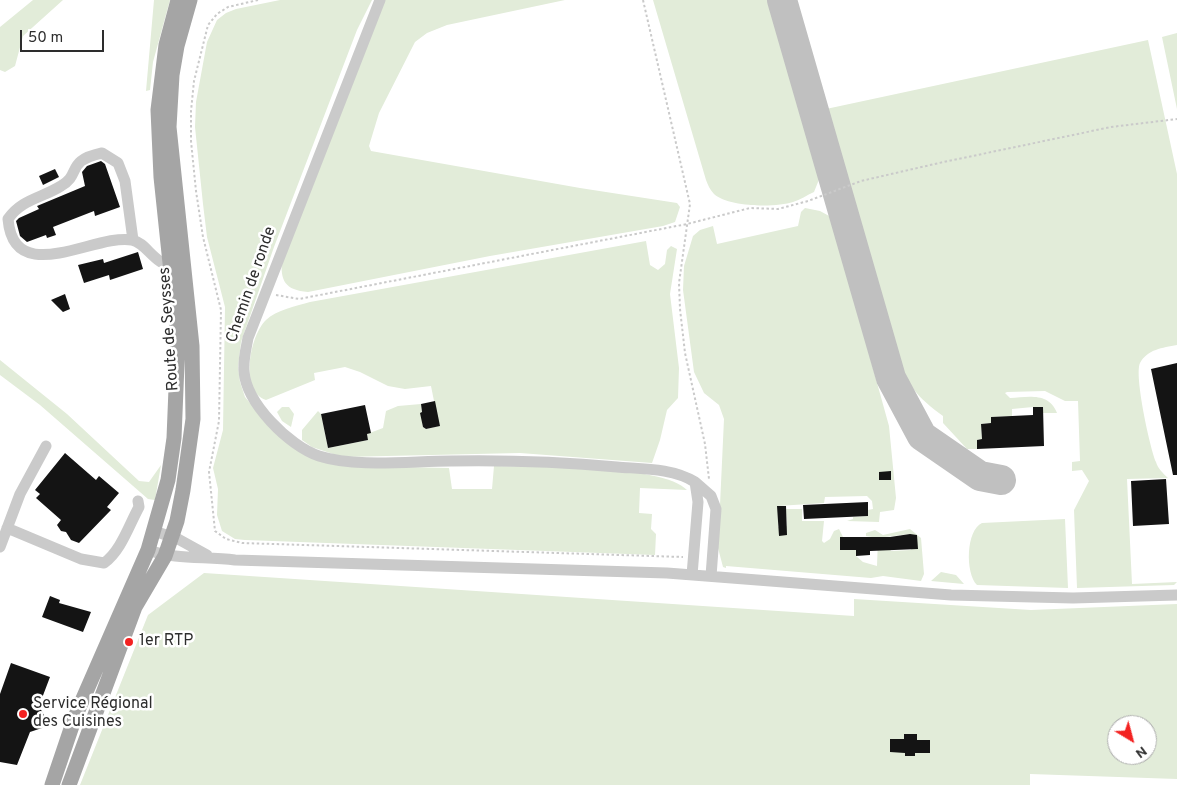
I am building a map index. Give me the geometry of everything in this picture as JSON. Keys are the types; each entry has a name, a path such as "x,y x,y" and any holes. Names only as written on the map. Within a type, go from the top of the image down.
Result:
{"main road":[{"name":"Route de Seysses","path":"69,785 135,607 183,490 193,419 192,346 160,177 158,110 165,52 178,0"},
{"name":"Route de Seysses","path":"164,534 168,480 174,438 178,373 177,268 169,127 172,75 177,46 190,0"},
{"name":"Route de Seysses","path":"52,785 76,717 157,553"}],"street":[{"name":"Route de Seysses","path":"177,268 163,123 164,100 172,45 184,0"},
{"name":"Chemin de ronde","path":"380,0 248,338 244,373 249,393 279,430 303,448 318,455 360,462 498,460 574,463 654,470 686,476 711,496"},
{"path":"133,240 125,181 118,163 102,153 85,157 77,164 70,179 62,186 24,202 8,219 9,230 15,243 23,250 34,253 59,254 120,240 133,240 155,259 177,268"},
{"path":"0,547 20,494 46,446"},
{"path":"692,575 698,502 694,482"},
{"path":"711,496 716,510 711,576"},
{"path":"7,528 81,559 104,563 112,558 120,545 139,506 138,501"},
{"path":"164,534 209,556"},
{"name":"Route de Seysses","path":"62,785 71,766 128,611 157,553"},
{"path":"157,553 209,556 235,560 711,576 951,595 1073,598 1177,595"}],"path":[{"path":"258,0 228,7 217,14 208,25 194,81 191,111 191,141 196,191 203,237 221,310 219,420 209,472 215,531 226,539 242,543 693,557"},
{"path":"643,0 690,204 679,283 680,309 685,353 705,444 711,496"},
{"path":"264,293 299,299 687,224 750,208 778,209 808,201 861,181 939,163 1111,127 1177,119"}],"green space":[{"path":"33,0 63,0 23,36 15,66 5,72 0,70 0,27"},
{"path":"154,0 170,0 153,62 150,90 146,91"},
{"path":"280,0 372,0 357,30 274,247 241,342 238,367 245,397 277,435 357,466 449,468 452,489 492,489 494,466 565,467 625,471 652,475 673,482 687,490 640,488 639,513 652,514 651,529 656,534 655,555 245,540 235,539 222,531 217,515 218,489 213,468 223,430 225,307 207,237 195,127 196,102 207,42 217,20 226,13 236,9"},
{"path":"385,0 565,0 447,25 427,33 415,42 379,113 369,146 371,151 677,203 680,207 675,222 663,226 490,256 308,292 289,286 283,279 282,259"},
{"path":"653,0 769,0 820,177 814,192 793,202 764,206 730,202 714,194 706,180"},
{"path":"1177,33 1177,109 1162,37"},
{"path":"1148,40 1177,174 1177,345 1151,352 1140,363 1139,382 1150,442 1158,467 1168,478 1127,479 1132,584 1177,582 1174,585 1077,588 1074,510 1089,481 1082,470 1072,471 1072,462 1080,461 1078,401 1065,401 1045,391 1007,392 1005,393 1010,398 1037,397 1043,399 1053,406 1057,413 1043,413 1033,407 1012,409 1012,416 991,417 991,423 981,424 982,439 977,440 977,449 967,449 943,423 943,416 920,397 906,376 898,357 826,109"},
{"path":"805,208 820,211 831,217 889,426 896,498 894,510 880,512 879,522 847,521 853,519 853,517 868,516 868,510 873,509 872,501 867,496 825,497 824,503 778,506 778,527 787,526 786,509 802,509 802,521 824,521 822,541 824,543 830,539 834,531 839,529 843,537 840,538 840,550 856,550 856,556 863,562 877,566 878,538 866,536 866,533 875,530 883,535 910,529 921,538 924,574 921,581 883,576 871,578 723,567 718,548 724,419 719,405 704,393 694,372 683,290 684,266 693,236 700,230 713,226 717,244 798,226 801,212","holes":["910,534 911,550 891,551 885,537"]},
{"path":"646,241 650,265 658,270 665,264 667,250 671,246 677,249 670,294 679,368 678,398 667,410 652,463 520,453 342,457 312,447 302,440 302,430 318,411 321,414 328,448 368,440 367,434 383,428 386,411 398,406 421,404 423,427 426,429 439,426 431,386 405,389 388,386 345,367 314,373 315,380 266,400 258,395 252,386 250,362 255,338 260,327 270,317 287,309 310,302"},
{"path":"0,360 67,414 139,481 149,482 161,465 155,500 148,499 40,405 0,375"},
{"path":"282,407 289,407 294,414 291,427 282,421 277,412"},
{"path":"1065,519 1068,588 977,585 970,571 969,552 973,534 982,523"},
{"path":"941,572 956,575 964,584 931,581"},
{"path":"204,573 854,616 854,599 1031,610 1177,604 1177,779 1030,774 1030,785 80,785 148,615"}],"building":[{"path":"101,161 105,164 120,207 95,216 94,211 53,227 56,235 47,238 46,235 27,242 20,236 16,221 19,218 39,209 37,206 85,186 82,172 87,166"},
{"path":"55,169 59,177 43,185 39,176"},
{"path":"138,252 143,269 110,280 109,275 84,283 78,265 103,259 104,263"},
{"path":"65,294 70,309 63,312 51,300"},
{"path":"1177,363 1177,475 1173,475 1151,369"},
{"path":"435,401 440,426 426,429 423,427 420,413 422,412 421,404"},
{"path":"365,405 371,433 367,434 368,440 328,448 321,414"},
{"path":"1033,407 1043,407 1044,446 977,449 977,440 982,439 981,424 991,423 991,417 1033,415"},
{"path":"65,453 96,480 99,476 119,493 107,507 111,510 79,543 71,540 66,532 61,531 57,525 61,520 36,498 40,494 35,490"},
{"path":"891,471 891,480 879,480 879,472"},
{"path":"1166,479 1169,524 1133,526 1131,481"},
{"path":"868,502 868,516 804,519 803,505"},
{"path":"777,506 786,506 787,535 779,536"},
{"path":"910,534 917,535 918,549 870,551 870,555 856,556 856,550 840,550 840,537 890,537"},
{"path":"50,596 60,600 59,603 91,612 83,632 42,617"},
{"name":"Service Régional des Cuisines","path":"11,663 50,677 39,706 46,719 42,728 30,732 17,765 0,762 0,694"},
{"path":"904,734 917,734 917,740 930,740 930,753 915,753 915,756 905,756 905,753 890,752 890,739 904,739"}],"taxiway":[{"path":"782,0 891,378 922,436 980,476 1001,480"}],"place":[{"name":"1er RTP","path":"129,642"},
{"name":"Service Régional des Cuisines","path":"23,714"}]}
